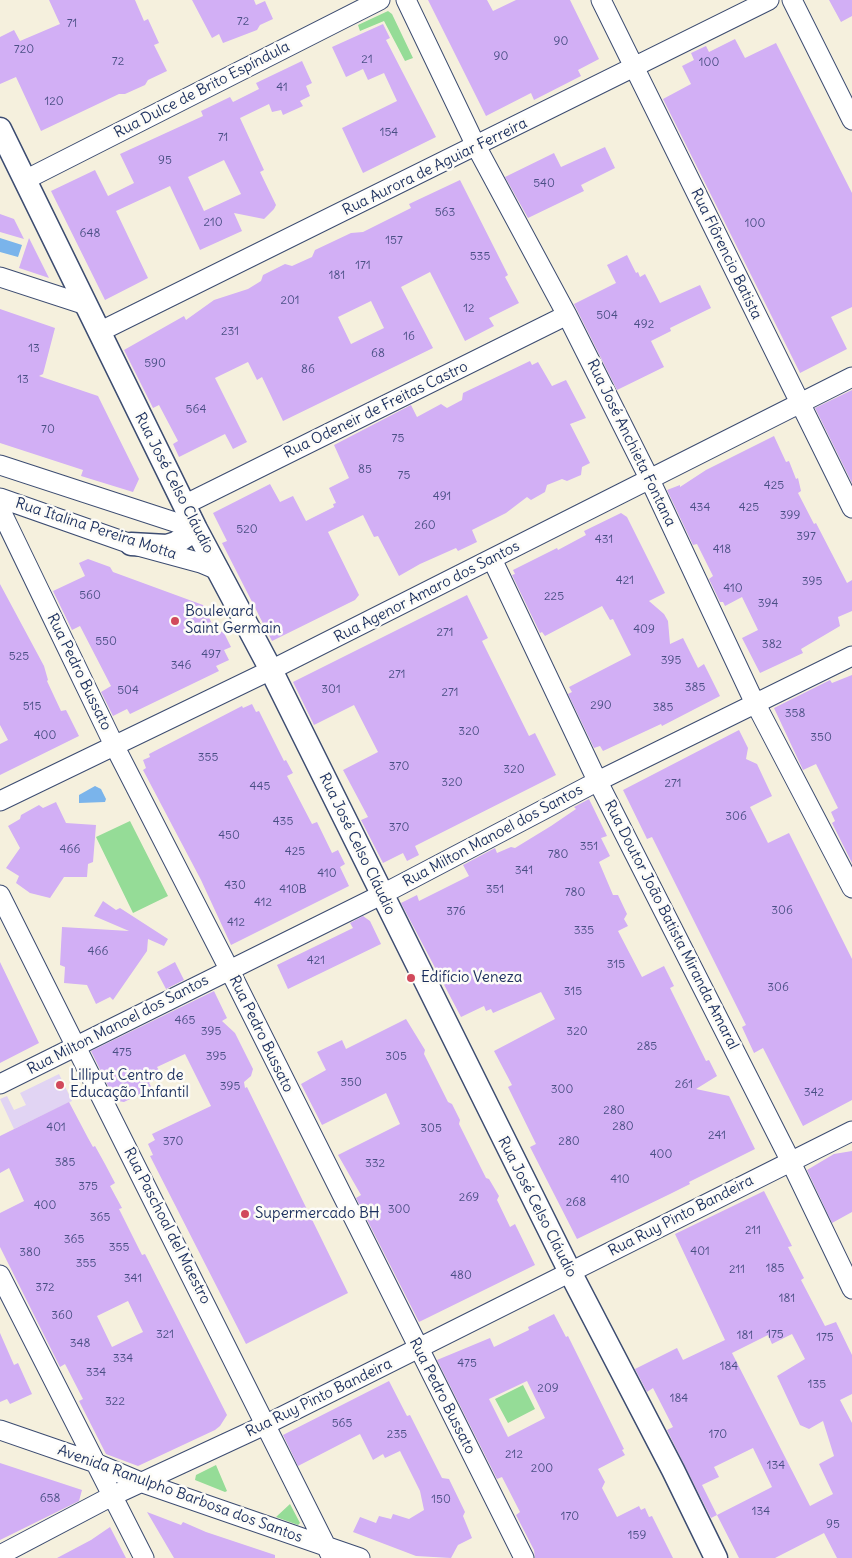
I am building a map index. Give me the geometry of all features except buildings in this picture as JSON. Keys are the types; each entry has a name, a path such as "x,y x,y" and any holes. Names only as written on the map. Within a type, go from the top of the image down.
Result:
{"street":[{"name":"Rua Dulce de Brito Espíndula","path":"25,180 380,0"},
{"name":"Rua José Anchieta Fontana","path":"406,0 476,146 567,315 650,480 756,704 852,888"},
{"name":"Rua Flôrencio Batista","path":"601,0 852,508"},
{"name":"Rua Aurora de Aguiar Ferreira","path":"99,332 770,0"},
{"path":"792,0 852,120"},
{"name":"Rua José Celso Cláudio","path":"0,129 196,529 271,670 570,1272 673,1470 716,1558"},
{"path":"0,277 86,305"},
{"name":"Rua Odeneir de Freitas Castro","path":"184,505 567,315"},
{"name":"Rua Agenor Amaro dos Santos","path":"0,801 271,670 800,405 852,377"},
{"name":"Rua Italina Pereira Motta","path":"0,465 196,529"},
{"name":"Rua Italina Pereira Motta","path":"0,498 131,544 201,563 220,571"},
{"name":"Rua Pedro Bussato","path":"0,509 114,745 229,969 524,1558"},
{"path":"131,544 167,546 176,544 196,529"},
{"name":"Rua Doutor João Batista Miranda Amaral","path":"492,559 598,781 791,1162 852,1289"},
{"name":"Rua Milton Manoel dos Santos","path":"0,1084 76,1048 229,969 381,894 598,781 852,656"},
{"name":"Rua Paschoal del Maestro","path":"0,895 267,1424 330,1553"},
{"name":"Rua Ruy Pinto Bandeira","path":"0,1555 112,1496 267,1424 852,1131"},
{"path":"0,1275 93,1462 144,1558"},
{"name":"Avenida Ranulpho Barbosa dos Santos","path":"0,1430 93,1462 143,1483 248,1518 330,1553 360,1558"}],"shaded area":[{"path":"59,1074 72,1101 14,1129 0,1099 7,1096 14,1110 26,1105 20,1093"}],"green space":[{"path":"388,11 392,14 413,58 405,61 384,21 360,31 358,25"},
{"path":"130,821 168,896 133,913 96,837"},
{"path":"523,1385 535,1409 508,1423 495,1399"},
{"path":"216,1465 227,1491 225,1492 195,1480 196,1475"},
{"path":"290,1504 300,1523 298,1525 276,1517"}],"water":[{"path":"0,238 22,245 18,257 0,252"},
{"path":"95,786 101,789 106,799 105,802 79,803 79,795"}],"place":[{"name":"Boulevard Saint Germain","path":"175,621"},
{"name":"Edifício Veneza","path":"411,978"},
{"name":"Lilliput Centro de Educação Infantil","path":"60,1085"},
{"name":"Supermercado BH","path":"245,1214"}]}
